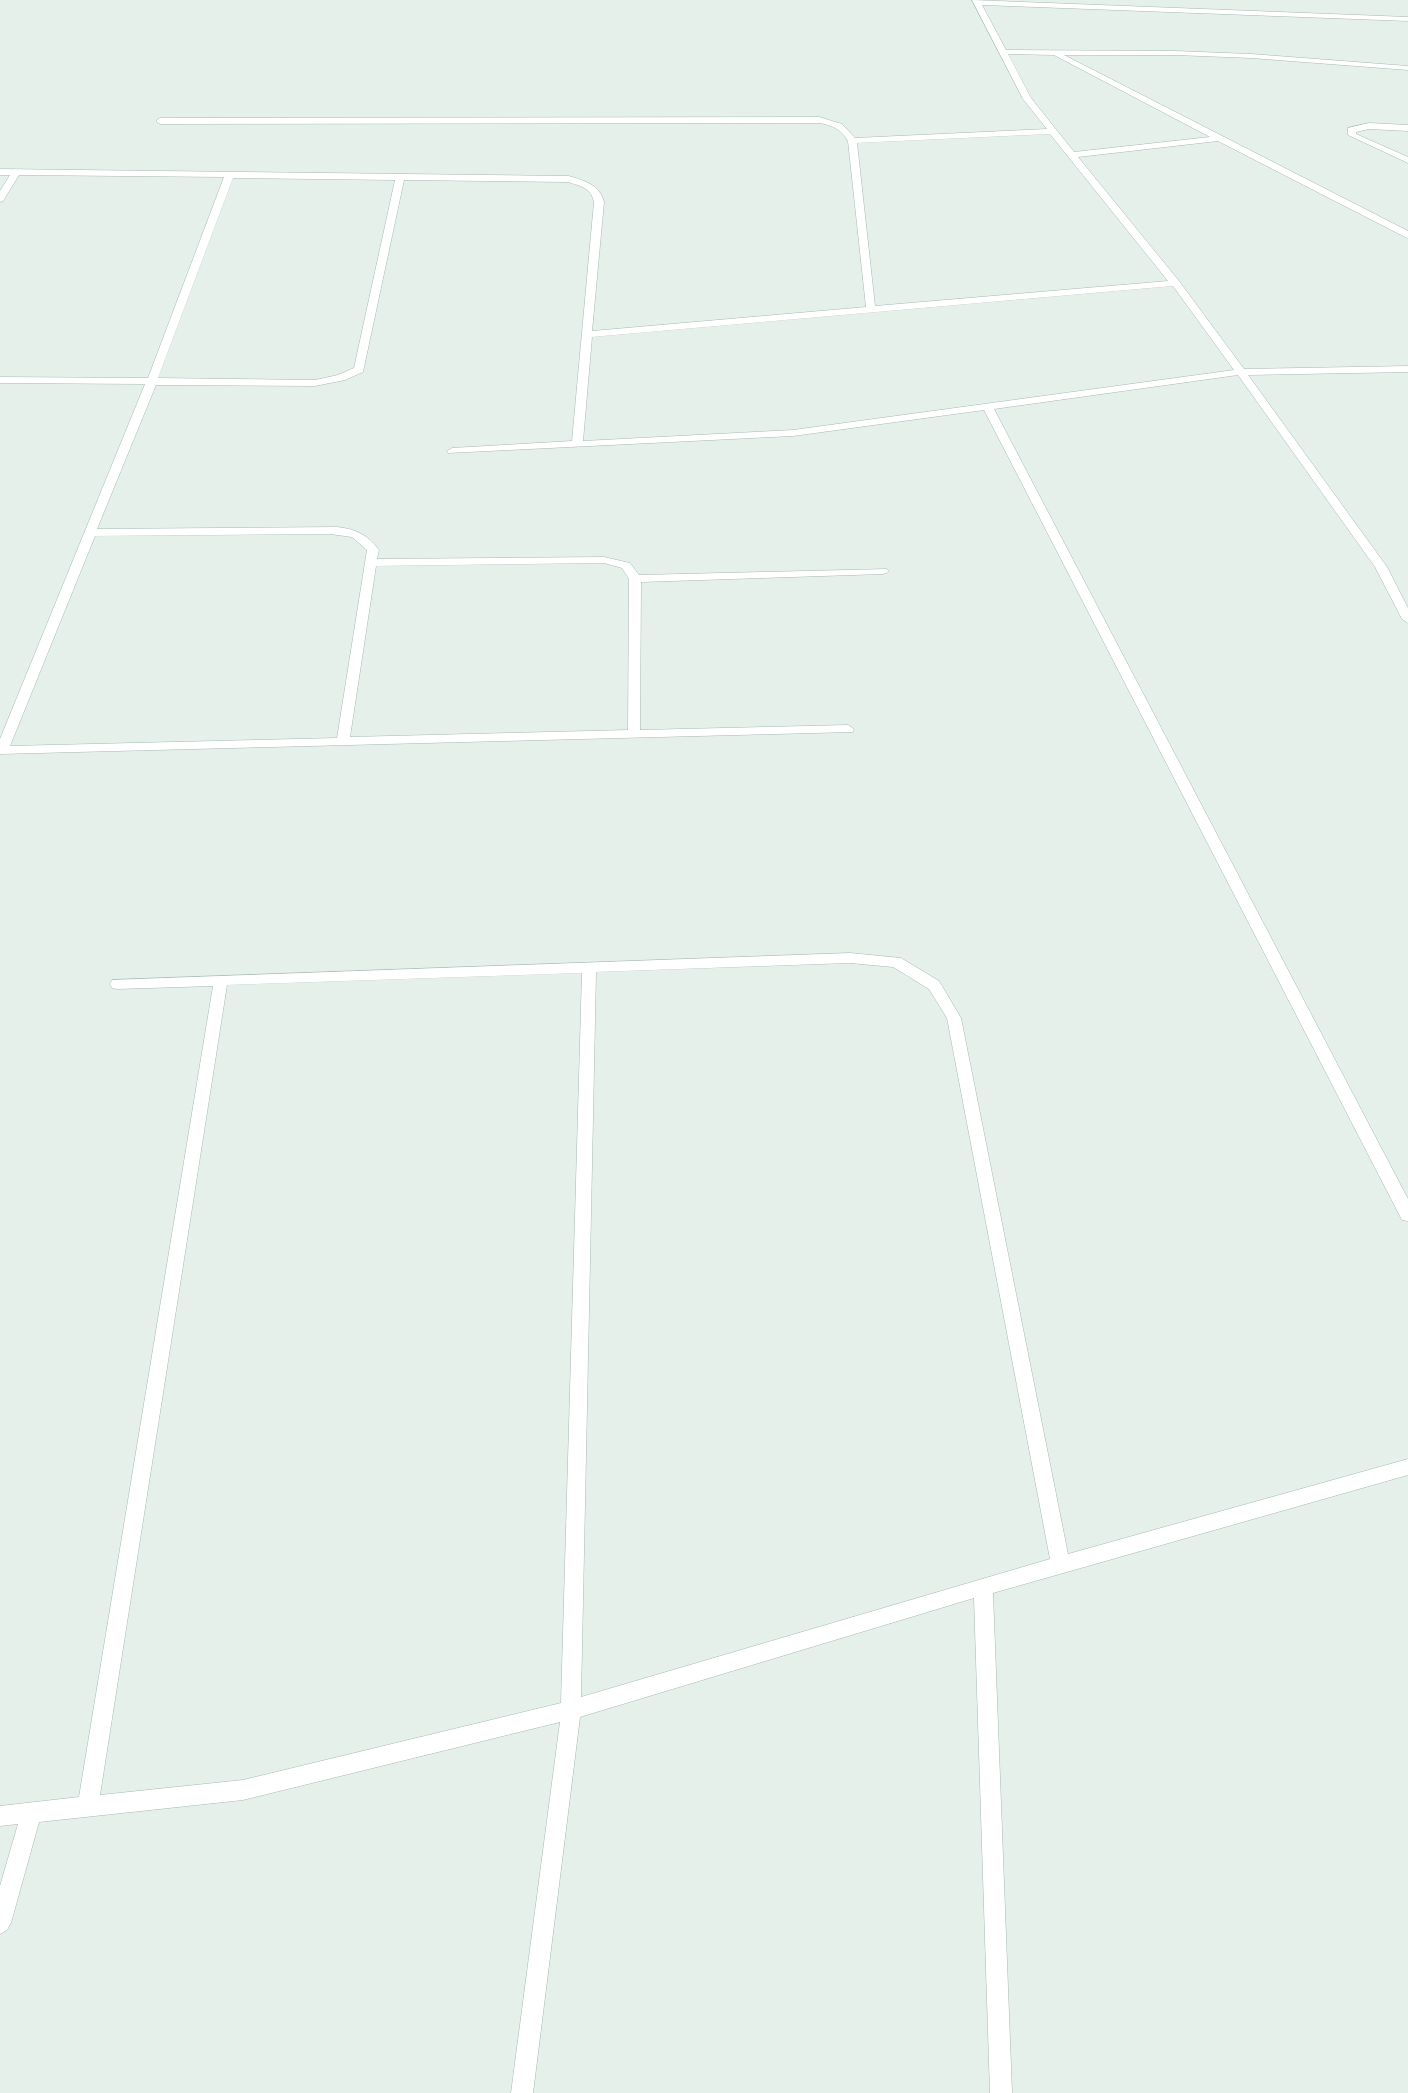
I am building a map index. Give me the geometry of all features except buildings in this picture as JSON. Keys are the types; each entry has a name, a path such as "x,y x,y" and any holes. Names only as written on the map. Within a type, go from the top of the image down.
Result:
{"street":[{"path":"1408,19 1234,9 977,1 1027,98 1176,284 1241,372 1381,567 1408,619"},
{"path":"1003,52 1175,53 1250,56 1408,68"},
{"path":"1054,53 1408,235"},
{"path":"160,120 819,120 835,123 847,131 852,140 871,310"},
{"path":"1408,128 1369,126 1357,127 1351,130 1352,135 1363,141 1408,160"},
{"path":"852,140 1054,132"},
{"path":"1073,155 1221,138"},
{"path":"0,172 569,179 587,185 597,192 599,202 577,444"},
{"path":"0,199 16,172"},
{"path":"230,174 152,381 1,750 848,729"},
{"path":"0,380 315,382 341,378 359,370 400,176"},
{"path":"587,334 1176,284"},
{"path":"452,451 793,433 1241,372 1408,369"},
{"path":"987,406 1408,1215"},
{"path":"90,533 322,530 349,532 366,539 373,550 343,741"},
{"path":"370,562 604,560 626,565 635,578 634,734"},
{"path":"635,578 882,572"},
{"path":"117,984 850,958 896,962 934,985 954,1018 1061,1566"},
{"path":"522,2093 571,1710 589,967"},
{"path":"88,1806 221,980"},
{"path":"0,1816 243,1790 571,1710 983,1587 1408,1467"},
{"path":"983,1587 1001,2093"},
{"path":"0,1923 31,1813"}]}
